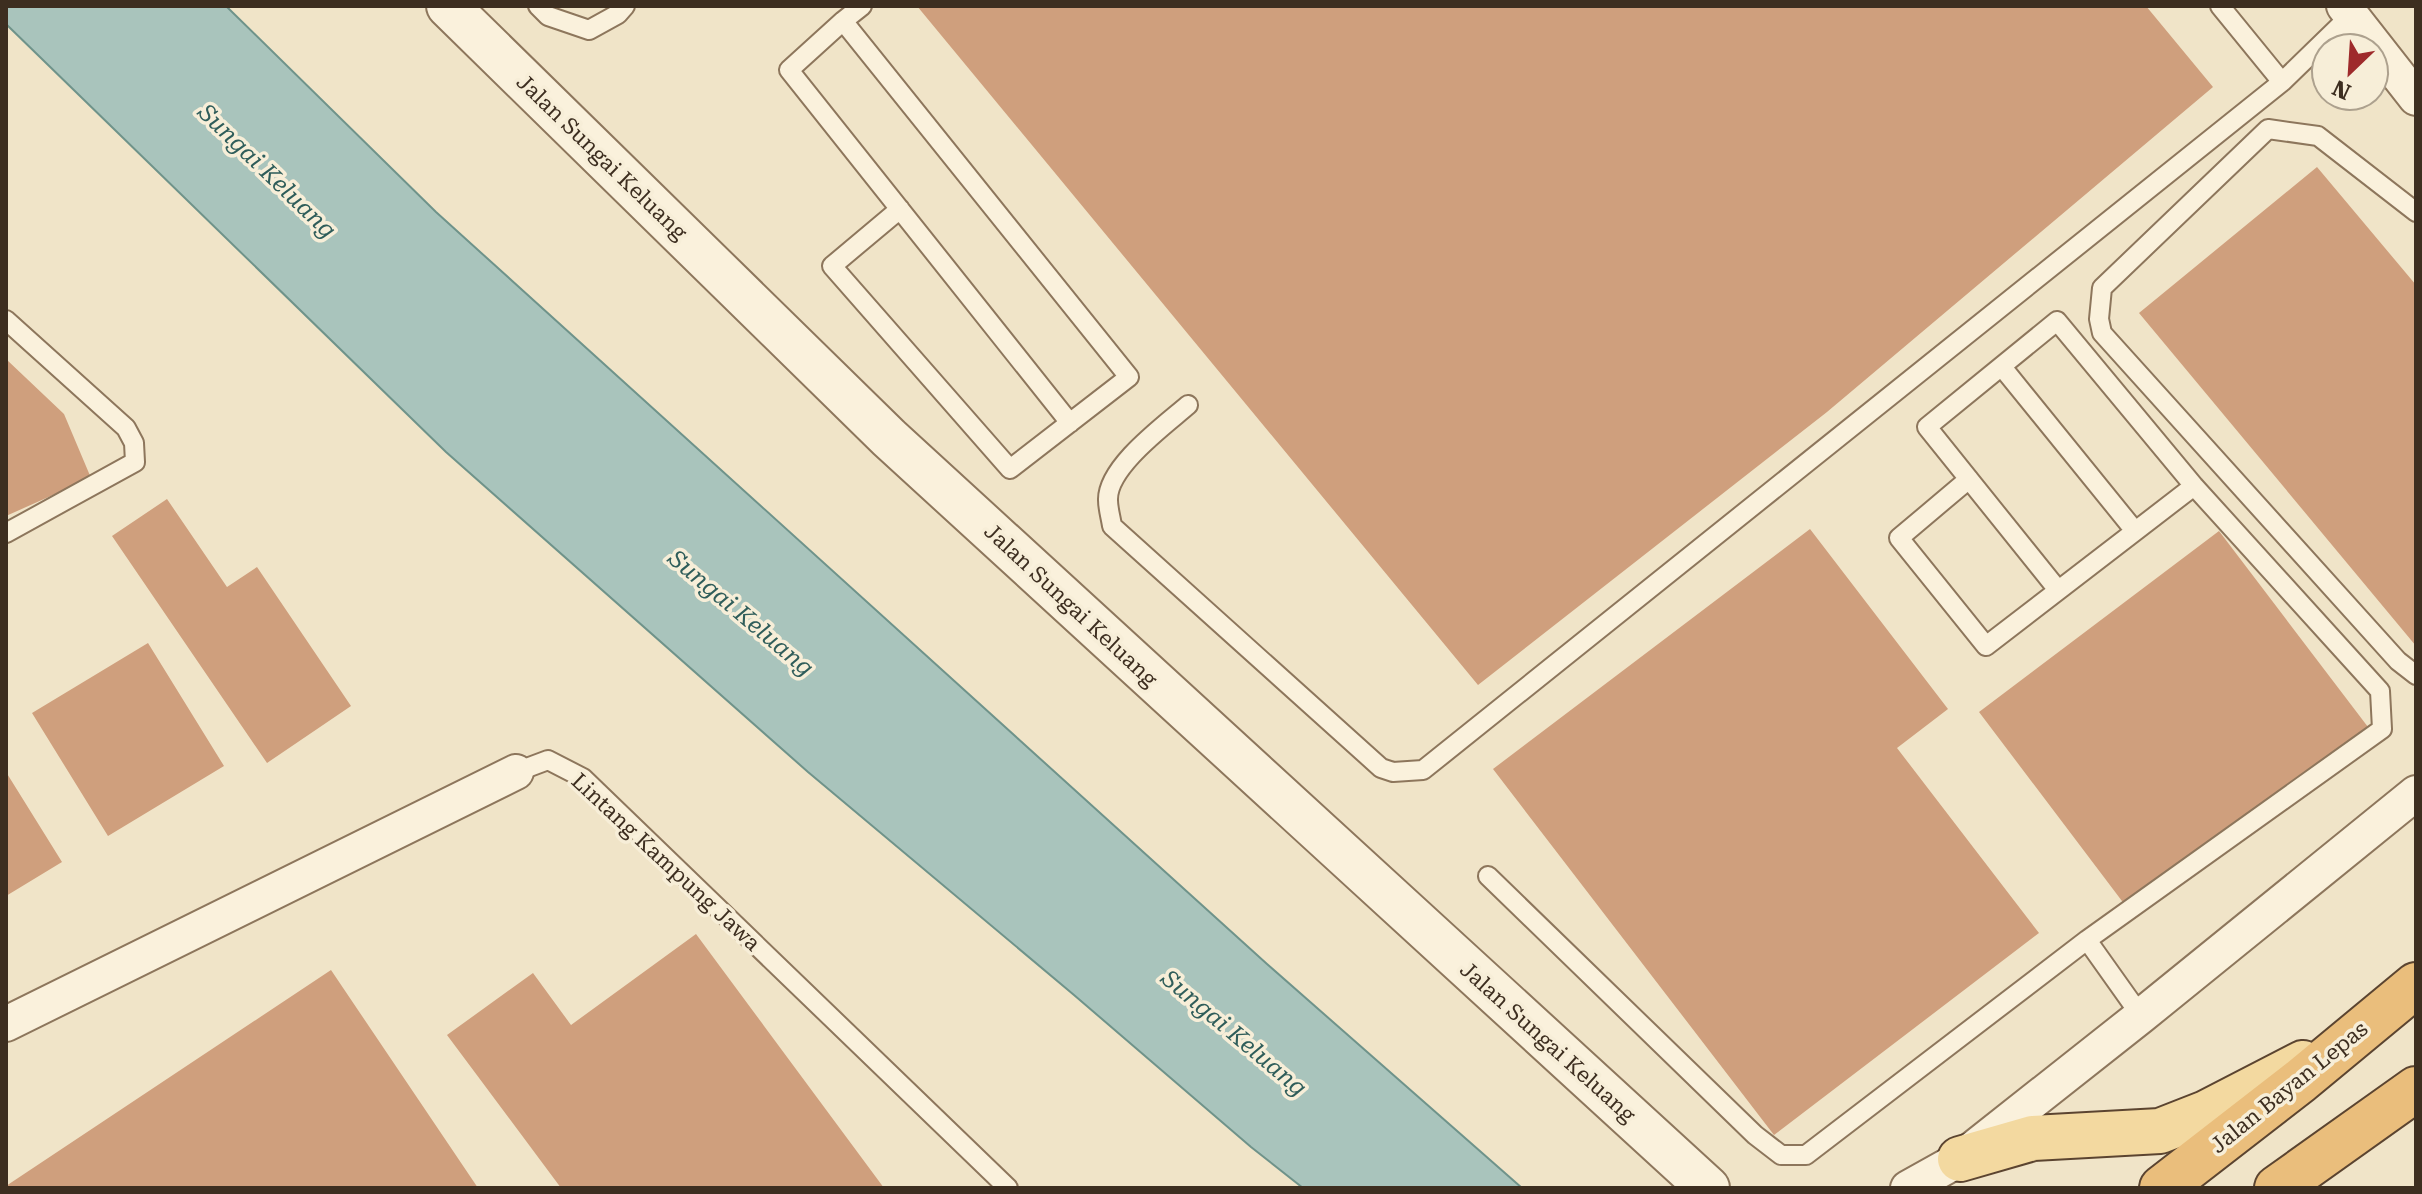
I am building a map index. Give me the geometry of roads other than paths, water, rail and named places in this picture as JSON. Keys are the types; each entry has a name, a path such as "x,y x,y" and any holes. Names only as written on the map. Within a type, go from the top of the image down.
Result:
{"highway":[{"name":"Jalan Bayan Lepas","path":"2162,1188 2300,1081 2416,985"},
{"path":"2277,1188 2416,1089"}],"main road":[{"path":"1960,1159 2033,1138 2160,1131 2245,1094 2352,1037"}],"street":[{"name":"Jalan Sungai Keluang","path":"448,6 889,438 1708,1188"},
{"path":"2348,10 2416,98"},
{"name":"Lintang Kampung Jawa","path":"6,1024 516,772"},
{"path":"1908,1188 1960,1159 2416,793"}],"lane":[{"path":"538,6 548,16 589,30 618,14 625,6"},
{"path":"862,6 789,70 1070,423"},
{"path":"2220,6 2282,82"},
{"path":"1188,405 1143,444 1115,476 1107,498 1112,526 1381,768 1393,772 1423,770 2282,82 2348,10"},
{"path":"843,21 1129,377 1010,469 832,266 900,209"},
{"path":"2416,212 2318,136 2268,129 2102,288 2099,319 2102,333 2398,661 2416,675"},
{"path":"6,320 126,428 134,443 135,462 6,533"},
{"path":"1488,876 1755,1135 1781,1155 1806,1155 2087,940 2382,729 2380,691 2194,486 2057,321 1927,427 2058,590"},
{"path":"2002,367 2135,531"},
{"path":"1969,479 1899,538 1986,646 2194,486"},
{"name":"Lintang Kampung Jawa","path":"516,772 548,760 583,778 1008,1188"},
{"path":"2087,940 2141,1016"}],"water":[{"name":"Sungai Keluang","path":"6,6 226,6 436,212 1267,964 1522,1188 1303,1188 808,772 446,452 6,24"}]}
